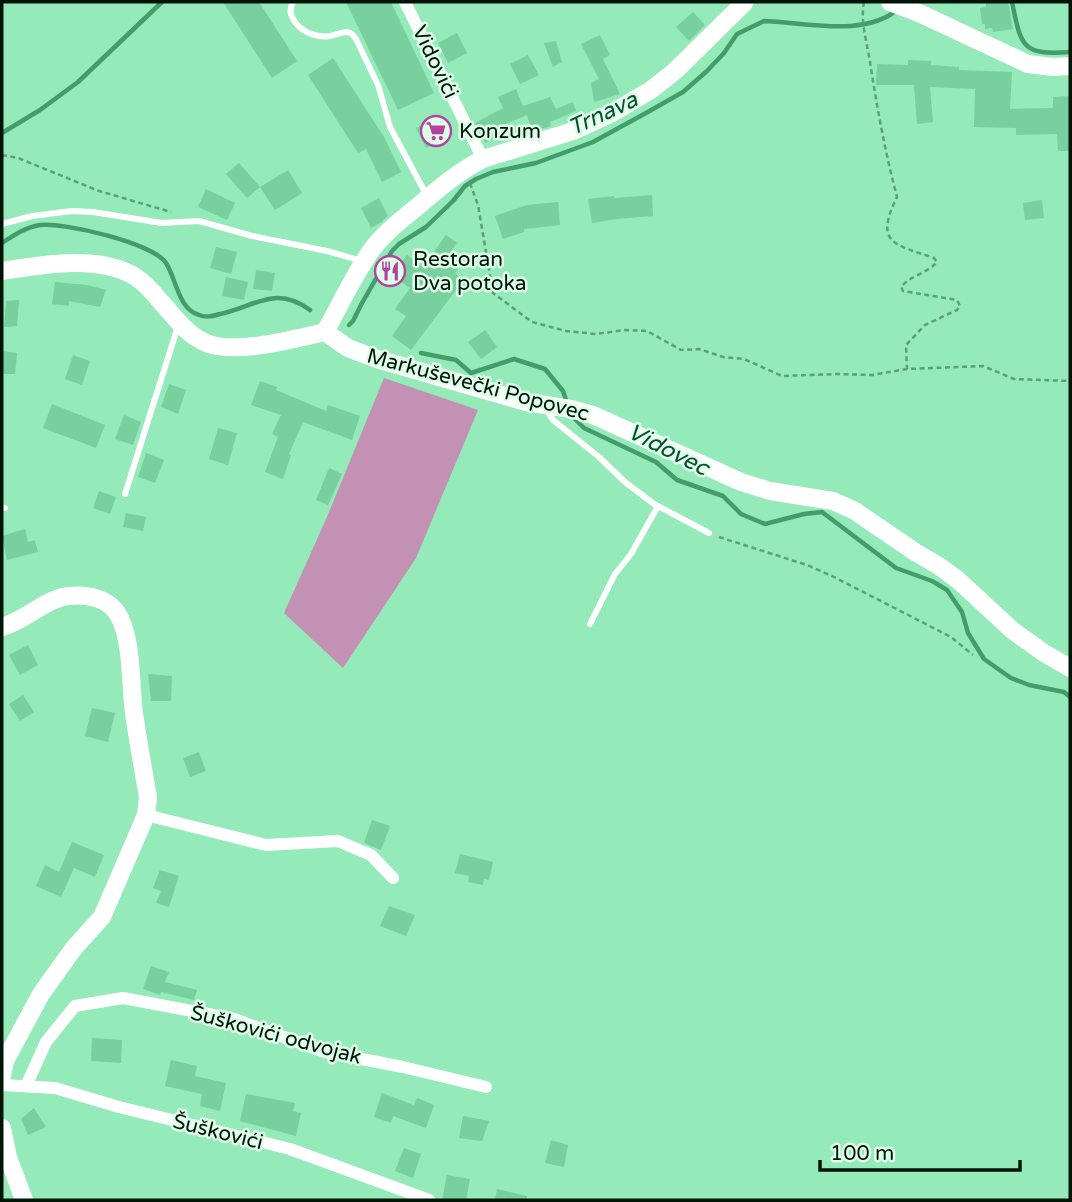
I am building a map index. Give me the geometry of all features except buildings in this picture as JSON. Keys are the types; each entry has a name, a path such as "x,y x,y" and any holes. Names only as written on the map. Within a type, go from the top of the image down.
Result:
{"street":[{"name":"Vidovići","path":"405,2 483,159"},
{"path":"2,271 46,264 109,266 135,276 149,288 179,324 197,339 211,345 229,348 326,332 372,249 393,226 428,198 469,166 483,159 573,131 612,113 650,90 675,71 746,2"},
{"path":"898,5 1028,64 1070,66"},
{"name":"Markuševečki Popovec","path":"326,332 348,348 377,359 490,392 593,415 741,482 770,491 833,501 855,511 939,566 1012,630 1070,668"},
{"path":"2,627 21,620 65,596 83,595 100,599 114,609 123,625 130,657 131,687 148,797 146,815 102,916 74,947 41,994 5,1061 2,1076"},
{"path":"146,815 266,845 338,841 371,855 393,878"},
{"name":"Šuškovići odvojak","path":"26,1086 46,1042 75,1006 123,998 234,1019 325,1052 486,1087"},
{"name":"Šuškovići","path":"2,1085 55,1088 119,1107 290,1149 429,1200"},
{"path":"2,1128 8,1157 24,1200"}],"lane":[{"path":"293,2 291,16 298,26 309,34 328,36 347,32 356,38 378,85 390,127 428,198"},
{"path":"2,224 32,216 72,211 162,223 199,221 364,261"},
{"path":"125,494 179,324"},
{"path":"557,407 553,420 600,457 625,482 658,506 709,533"},
{"path":"590,624 615,574 631,554 658,506"}],"path":[{"path":"864,2 862,18 886,157 897,197 888,214 886,229 898,246 934,258 937,262 901,287 903,291 957,300 960,306 925,325 906,345 907,369"},
{"path":"2,155 18,158 99,191 199,221"},
{"path":"471,186 478,205 493,293 532,322 566,331 596,334 624,330 648,331 681,349 699,349 723,357 744,359 782,376 872,375 907,369 983,366 1014,379 1070,381"},
{"path":"709,533 807,565 832,576 951,637 973,655"}],"shaded area":[{"path":"384,378 478,410 416,558 343,668 284,613"}],"waterway":[{"path":"2,133 78,82 162,2"},
{"name":"Trnava","path":"1012,2 1018,29 1026,45 1042,52 1070,52"},
{"name":"Trnava","path":"349,325 392,251 426,227 465,186 476,179 493,172 536,163 593,142 646,113 683,92 724,53 737,34 764,21 852,26 884,18 898,9"},
{"name":"Trnava","path":"2,243 25,229 40,225 87,230 126,241 158,256 166,263 186,306 199,315 207,317 275,298 298,302 310,310"},
{"name":"Vidovec","path":"421,353 456,360 471,373 514,359 545,369 563,391 567,403"},
{"name":"Vidovec","path":"571,415 584,428 656,462 677,480 723,496 741,514 765,524 822,512 896,568 932,581 947,590 962,612 968,633 984,659 1011,678 1029,685 1064,692 1070,697"}],"place":[{"name":"Konzum","path":"436,131"},
{"name":"Restoran Dva potoka","path":"390,271"}]}
